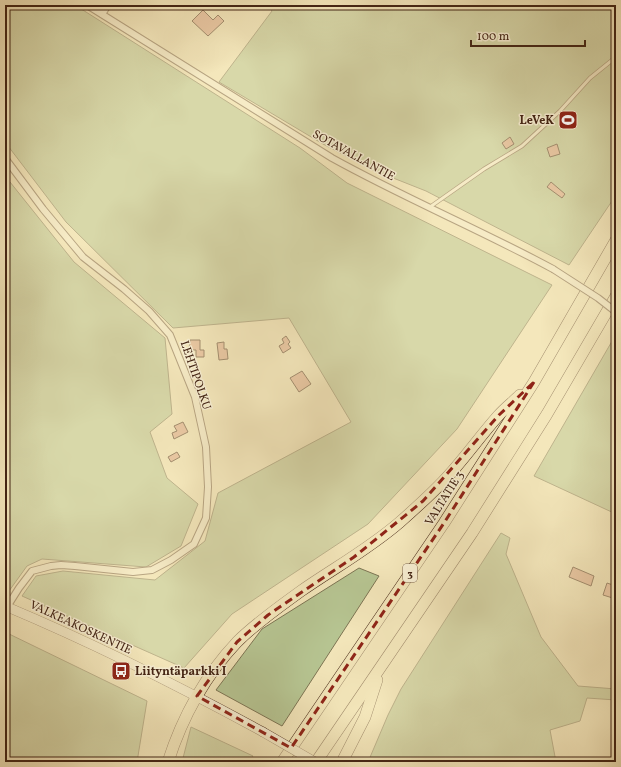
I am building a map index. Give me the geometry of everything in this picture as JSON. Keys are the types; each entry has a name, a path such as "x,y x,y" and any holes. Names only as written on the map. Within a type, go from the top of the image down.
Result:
{"highway":[{"name":"VALTATIE 3","path":"282,762 444,523 534,382 616,240"},
{"name":"3","path":"315,762 381,668 472,533 543,421 616,296"},
{"path":"168,762 186,715 220,662 237,642 268,615 390,530 451,474 499,415 534,382"},
{"path":"342,762 365,717 381,668"}],"street":[{"name":"SOTAVALLANTIE","path":"87,5 332,158 364,176 509,245 553,269 598,298 616,312"},
{"path":"102,14 108,5"},
{"name":"LEHTIPOLKU","path":"5,158 43,209 83,257 149,311 170,335 195,397 206,447 208,487 206,518 194,544 171,560 152,570 133,572 61,565 32,571 6,607"},
{"name":"VALKEAKOSKENTIE","path":"6,607 122,659 197,696 315,762"}],"lane":[{"path":"430,207 484,169 522,146 560,111 590,78 616,57"}],"highlighted area":[{"path":"534,382 444,523 291,748 197,696 237,642 268,615 354,557 423,501 499,415"}],"green space":[{"path":"5,5 75,5 300,148 347,183 552,285 457,429 368,524 232,614 184,668 22,596 36,576 63,571 155,580 205,541 218,493 351,422 289,318 173,328 66,222 5,142"},
{"path":"267,5 616,5 616,195 569,265 426,191 373,170 323,144 219,82 272,11"},
{"path":"10,182 74,262 165,338 172,414 150,432 167,478 198,504 181,546 146,567 42,559 27,566 9,591 5,593 5,185"},
{"path":"616,336 616,514 534,476"},
{"path":"501,533 510,538 506,554 541,637 578,686 616,689 616,700 587,698 580,721 550,730 556,762 368,762 401,689"},
{"path":"359,568 379,576 282,726 216,690 262,629"},
{"path":"5,632 147,701 137,762 5,762"},
{"path":"191,727 253,756 249,762 182,762"}],"building":[{"path":"203,10 213,20 218,15 224,21 208,36 192,21"},
{"path":"510,137 514,144 506,149 502,143"},
{"path":"557,144 560,154 550,157 547,148"},
{"path":"551,182 565,194 562,198 547,187"},
{"path":"286,336 290,342 288,344 291,348 283,353 279,346 284,343 282,339"},
{"path":"190,340 200,340 200,350 204,350 204,357 196,357 196,350 189,350"},
{"path":"224,342 224,349 227,349 228,359 219,360 217,343"},
{"path":"302,371 311,384 299,392 290,378"},
{"path":"183,422 188,432 174,439 172,433 177,431 174,426"},
{"path":"177,452 180,457 171,462 168,457"},
{"path":"573,567 594,576 591,586 569,577"},
{"path":"607,583 616,586 616,599 603,595"}],"place":[{"name":"LeVeK","path":"568,120"},
{"name":"Liityntäparkki I","path":"121,671"}]}
